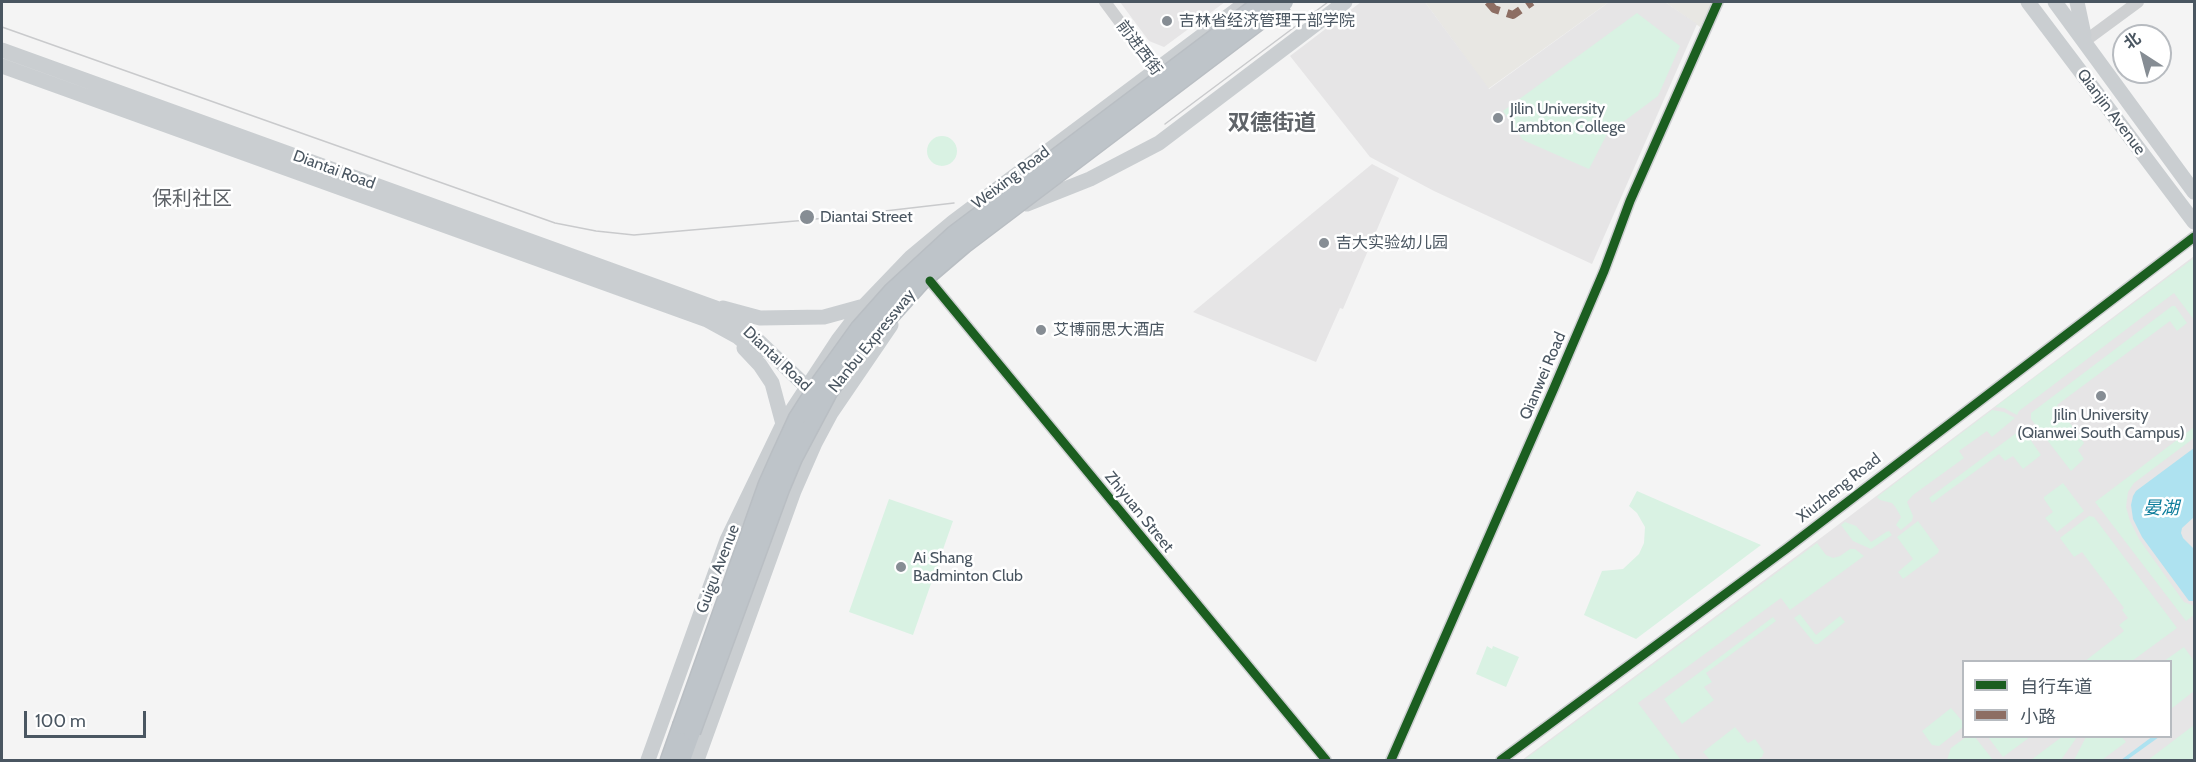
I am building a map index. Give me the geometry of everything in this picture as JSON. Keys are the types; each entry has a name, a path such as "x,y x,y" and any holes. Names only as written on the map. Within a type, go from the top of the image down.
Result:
{"highway":[{"name":"Nanbu Expressway","path":"682,760 687,729 767,484 797,418 859,328 891,292 954,234 1262,2"},
{"name":"Nanbu Expressway","path":"669,760 687,729 794,458 829,392 860,351 923,280 964,245 1285,2"}],"main road":[{"name":"Weixing Road","path":"804,391 864,306 911,257 953,222 1246,2"},
{"name":"Weixing Road","path":"831,413 906,305 930,281 1027,204 1296,2"},
{"name":"Weixing Road","path":"1027,204 1090,179 1159,143 1345,2"},
{"name":"Qianjin Avenue","path":"2028,2 2194,222"},
{"name":"Qianjin Avenue","path":"2055,2 2194,192"},
{"path":"2077,2 2085,41"},
{"name":"Diantai Road","path":"2,50 716,308 751,334 804,391"},
{"name":"Diantai Road","path":"2,66 696,316 727,330 748,344 831,413"},
{"path":"716,308 729,308 760,318 824,317 864,306"},
{"path":"727,330 760,365 772,383 783,424"},
{"name":"Guigu Avenue","path":"648,760 727,540 783,424 804,391"},
{"path":"697,760 794,491 831,413"}],"street":[{"name":"前进西街","path":"1105,2 1173,94"},
{"name":"Qianwei Road","path":"1391,760 1550,397 1604,271 1626,212 1718,2"},
{"path":"2085,41 2138,2"},
{"name":"Xiuzheng Road","path":"1501,760 1786,549 2194,237"},
{"name":"Zhiyuan Street","path":"930,281 1326,760"}],"shaded area":[{"name":"吉林省经济管理干部学院","path":"1120,2 1225,2 1164,47 1149,41"},
{"name":"Jilin University Lambton College","path":"1361,2 1425,2 1489,89 1609,2 1665,2 1697,24 1592,264 1434,191 1370,157 1290,56"},
{"path":"1425,2 1609,2 1488,89"},
{"path":"1665,2 1713,2 1700,27"},
{"name":"吉大实验幼儿园","path":"1372,164 1399,178 1343,309 1340,308 1316,362 1193,312"},
{"name":"Jilin University (Qianwei South Campus)","path":"2194,256 2194,760 1522,760 1822,537"}],"green space":[{"path":"1637,13 1680,46 1658,96 1607,134 1589,169 1523,140 1503,111"},
{"path":"942,136 953,140 957,151 953,162 942,166 931,162 927,151 931,140"},
{"path":"2194,258 2194,320 2174,293 2019,411 2017,415 2004,408 1995,407"},
{"path":"2175,306 2187,323 2177,331 2170,321 2057,405 2084,443 2078,450 2084,459 2071,471 2031,419 2031,413"},
{"path":"1992,410 2004,412 2015,418 1992,437 1987,431 1959,451 1964,458 1913,495 1907,502 1913,516 1912,521 1901,530 1896,525 1901,517 1896,508 1892,503 1877,497"},
{"path":"2194,427 2194,438 2134,483 2128,492 2126,507 2139,539 2184,602 2194,606 2194,615 2186,621 2095,502"},
{"path":"2019,431 2025,432 2041,455 2023,469 2013,456 2005,461 1999,454 1932,503 1929,498"},
{"path":"2063,483 2084,511 2057,532 2045,518 2053,512 2044,497"},
{"path":"1637,491 1761,545 1636,639 1584,615 1602,571 1623,569 1639,554 1644,543 1645,527 1637,513 1629,506"},
{"name":"Ai Shang Badminton Club","path":"889,499 953,521 913,635 849,612"},
{"path":"2089,516 2094,517 2177,628 2133,660 2086,660 2124,631 2119,625 2128,618 2122,610 2124,608 2082,552 2074,557 2060,538"},
{"path":"1918,521 1939,550 1903,579 1898,572 1913,559 1897,537"},
{"path":"1845,522 1856,526 1871,542 1889,531 1892,535 1871,549 1853,541 1841,525"},
{"path":"1817,543 1826,555 1833,558 1850,549 1855,549 1864,556 1790,610 1781,598 1638,703 1681,760 1524,760"},
{"path":"1800,614 1816,635 1840,616 1845,622 1815,644 1794,618"},
{"path":"1773,617 1776,621 1706,673 1712,682 1704,687 1714,700 1682,724 1664,699"},
{"path":"1487,646 1492,649 1493,646 1519,657 1506,687 1476,674"},
{"path":"2184,647 2194,661 2194,691 2172,708 2172,660 2165,660"},
{"path":"1951,708 1962,721 1962,728 1939,746 1932,745 1922,731"},
{"path":"2194,725 2194,760 2148,760"},
{"path":"1735,727 1748,743 1755,739 1764,752 1762,757 1757,760 1710,760 1703,752"},
{"path":"1965,738 1976,738 1993,760 1947,760 1951,748"},
{"path":"1989,738 2029,738 2003,757"},
{"path":"2060,738 2076,738 2061,760 2031,760"},
{"path":"2085,738 2123,738 2126,742 2102,760 2074,760"}],"water":[{"name":"晏湖","path":"2194,448 2194,517 2182,528 2181,533 2194,549 2194,601 2189,601 2142,537 2133,519 2131,505 2136,491"},
{"path":"2150,738 2158,738 2127,760 2121,760"}],"tram line":[{"path":"1165,124 1328,2"},
{"path":"2,27 555,223 596,231 634,235 807,220 954,203"}],"marked path":[{"path":"1488,2 1494,9 1513,15 1532,2"}],"cycle path":[{"path":"1391,760 1554,388 1604,271 1630,201 1718,2"},
{"path":"1501,760 1786,549 2194,237"},
{"path":"930,281 1326,760"}],"place":[{"name":"吉林省经济管理干部学院","path":"1167,21"},
{"name":"Jilin University Lambton College","path":"1498,118"},
{"name":"Diantai Street","path":"807,217"},
{"name":"吉大实验幼儿园","path":"1324,243"},
{"name":"艾博丽思大酒店","path":"1041,330"},
{"name":"Jilin University (Qianwei South Campus)","path":"2101,396"},
{"name":"Ai Shang Badminton Club","path":"901,567"}],"district":[{"name":"双德街道","path":"1272,124"},
{"name":"保利社区","path":"192,199"}]}
